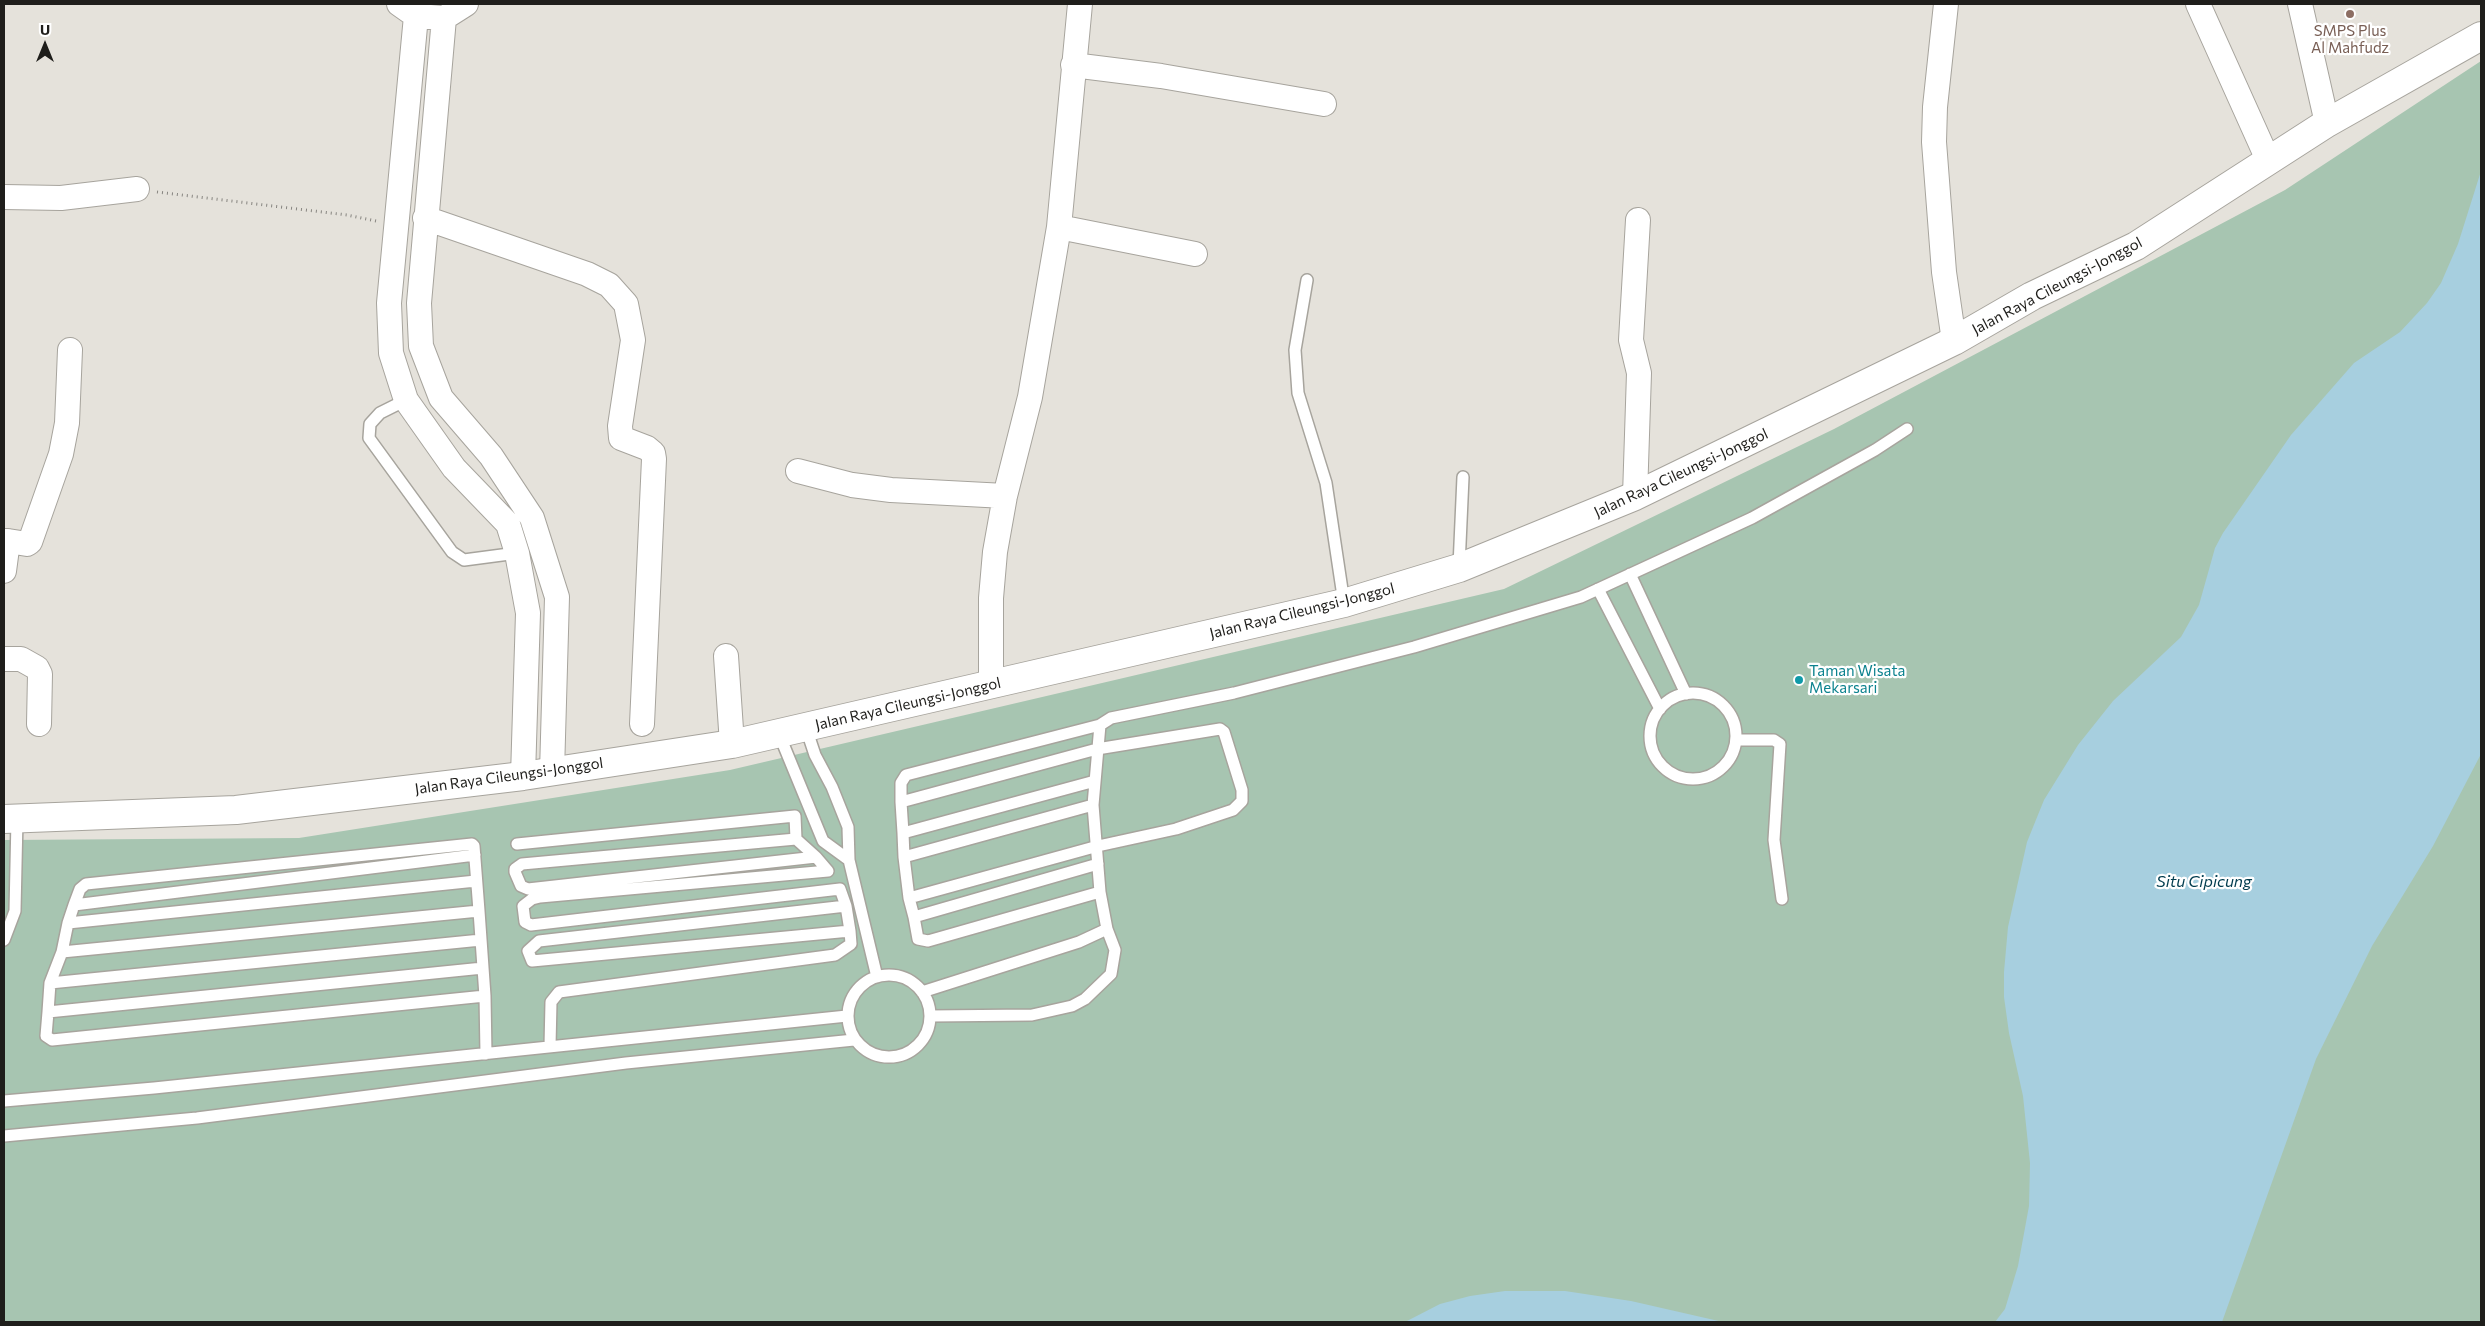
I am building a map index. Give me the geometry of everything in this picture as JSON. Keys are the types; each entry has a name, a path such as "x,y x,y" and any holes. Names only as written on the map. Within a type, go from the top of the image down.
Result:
{"main road":[{"name":"Jalan Raya Cileungsi-Jonggol","path":"11,819 236,810 523,776 732,744 1344,603 1459,568 1635,496 1954,342 2032,296 2136,246 2327,123 2481,36"}],"street":[{"path":"466,4 444,18 408,10 389,303 391,352 406,400 454,468 508,524 518,554 528,613 523,776"},
{"path":"992,685 991,598 995,552 1005,496 1030,397 1041,319 1059,227 1080,4"},
{"path":"1946,4 1935,107 1934,142 1944,272 1954,342"},
{"path":"2198,4 2269,162"},
{"path":"2300,4 2327,123"},
{"path":"444,18 419,303 421,346 441,398 491,456 532,518 557,597 552,772"},
{"path":"1074,66 1161,76 1324,104"},
{"path":"4,197 61,198 136,189"},
{"path":"425,218 587,274 609,285 626,304 633,340 620,426 621,438 647,448 653,453 654,459 642,724"},
{"path":"1635,496 1639,373 1631,340 1638,220"},
{"path":"1059,227 1194,254"},
{"path":"4,571 6,541 27,544 32,539 61,454 67,424 70,350"},
{"path":"798,471 852,485 891,490 1005,496"},
{"path":"726,656 732,744"},
{"path":"4,659 21,659 37,668 40,674 39,724"}],"lane":[{"path":"1307,280 1294,350 1298,393 1326,483 1344,603"},
{"path":"406,400 380,413 370,424 369,438 441,537 452,552 464,560 518,554"},
{"path":"1100,892 928,940 918,939 909,898 904,857 901,784 906,775 1100,725 1111,718 1234,692 1414,646 1581,597 1752,518 1876,450 1907,429"},
{"path":"1459,568 1463,477"},
{"path":"1630,574 1686,694"},
{"path":"1598,589 1660,709"},
{"path":"1686,694 1705,695 1721,704 1732,719 1736,740 1730,758 1714,774 1692,779 1677,776 1660,762 1651,742 1651,728 1660,709 1672,699 1686,694"},
{"path":"930,1016 1032,1015 1072,1006 1085,999 1111,974 1115,950 1107,930 1100,892 1098,846 1093,805 1100,725"},
{"path":"806,728 815,755 832,787 848,827 849,860 877,977"},
{"path":"901,802 1097,749 1220,729 1224,732 1243,795 1242,802 1233,810 1176,829 1098,846 909,898"},
{"path":"779,734 823,840 849,860"},
{"path":"1736,740 1774,740 1780,744 1774,840 1782,899"},
{"path":"903,833 1095,781"},
{"path":"904,857 1093,805"},
{"path":"517,844 795,816 796,839 828,871 840,889 846,906 851,944 835,955 559,992 551,1002 550,1046"},
{"path":"4,940 15,911 11,819"},
{"path":"796,839 522,864 515,869 515,872 521,886 528,889 816,857"},
{"path":"485,996 52,1040 46,1036 50,983 62,952 68,922 74,905 80,889 86,884 470,843 474,846 479,911 485,996 486,1054"},
{"path":"74,905 474,855"},
{"path":"914,917 1098,864"},
{"path":"828,871 540,897 525,903 523,909 525,922 531,925 840,889"},
{"path":"68,922 476,881"},
{"path":"846,906 538,941 532,945 528,954 530,959 537,962 850,931"},
{"path":"62,952 479,911"},
{"path":"922,992 1079,942 1107,930"},
{"path":"50,983 481,940"},
{"path":"48,1012 482,968"},
{"path":"899,976 912,982 927,999 930,1016 923,1040 914,1049 903,1055 878,1056 866,1050 854,1040 847,1016 850,1003 858,989 877,977 899,976"},
{"path":"4,1101 486,1054 847,1016"},
{"path":"4,1136 197,1118 626,1063 854,1040"}],"path":[{"path":"136,189 347,214 395,224"}],"green space":[{"name":"Taman Wisata Mekarsari","path":"2481,61 2481,1322 4,1322 4,840 299,838 730,770 1504,589 1834,429 2285,190"}],"water":[{"name":"Situ Cipicung","path":"2481,171 2481,754 2433,846 2372,946 2316,1059 2222,1322 1995,1322 2005,1309 2018,1266 2029,1206 2030,1163 2023,1096 2009,1033 2004,997 2008,927 2027,842 2044,800 2078,745 2113,701 2181,637 2199,605 2215,548 2223,533 2291,435 2354,363 2400,332 2427,303 2441,283 2458,244"},
{"path":"1505,1291 1565,1291 1631,1301 1723,1322 1405,1322 1440,1304 1470,1296"}],"place":[{"name":"SMPS Plus Al Mahfudz","path":"2350,14"},
{"name":"Taman Wisata Mekarsari","path":"1799,680"}]}
